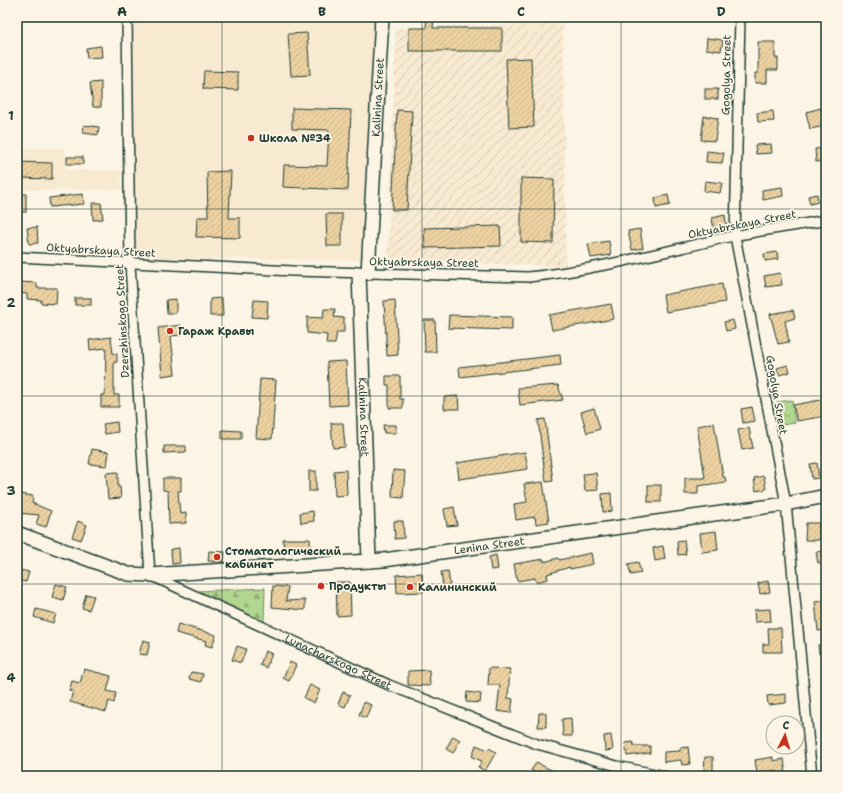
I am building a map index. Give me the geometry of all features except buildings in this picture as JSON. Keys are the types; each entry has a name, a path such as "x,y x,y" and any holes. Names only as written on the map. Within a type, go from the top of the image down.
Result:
{"street":[{"name":"Dzerzhinskogo Street","path":"127,17 130,264 150,575"},
{"name":"Kalinina Street","path":"369,561 364,273 382,17"},
{"name":"Gogolya Street","path":"740,17 735,236 786,504 812,776"},
{"name":"Oktyabrskaya Street","path":"17,257 130,264 364,273 528,277 625,261 735,236 826,220"},
{"name":"Lenina Street","path":"150,575 369,561 492,546 786,504 826,496"},
{"name":"Lunacharskogo Street","path":"17,533 128,574 150,575 389,685 537,744 617,766 665,776"},
{"path":"617,766 624,776"}],"shaded area":[{"name":"Школа №34","path":"130,17 375,17 361,260 136,258"},
{"path":"563,23 566,266 388,261 396,28"},
{"path":"17,148 65,148 66,170 121,170 122,190 17,190"}],"green space":[{"path":"792,400 795,423 776,426 773,407 777,402"},
{"path":"265,588 264,623 198,591"}],"place":[{"name":"Школа №34","path":"251,138"},
{"name":"Гараж Кравы","path":"170,331"},
{"name":"Стоматологический кабинет","path":"217,557"},
{"name":"Продукты","path":"321,586"},
{"name":"Калининский","path":"410,587"}]}
